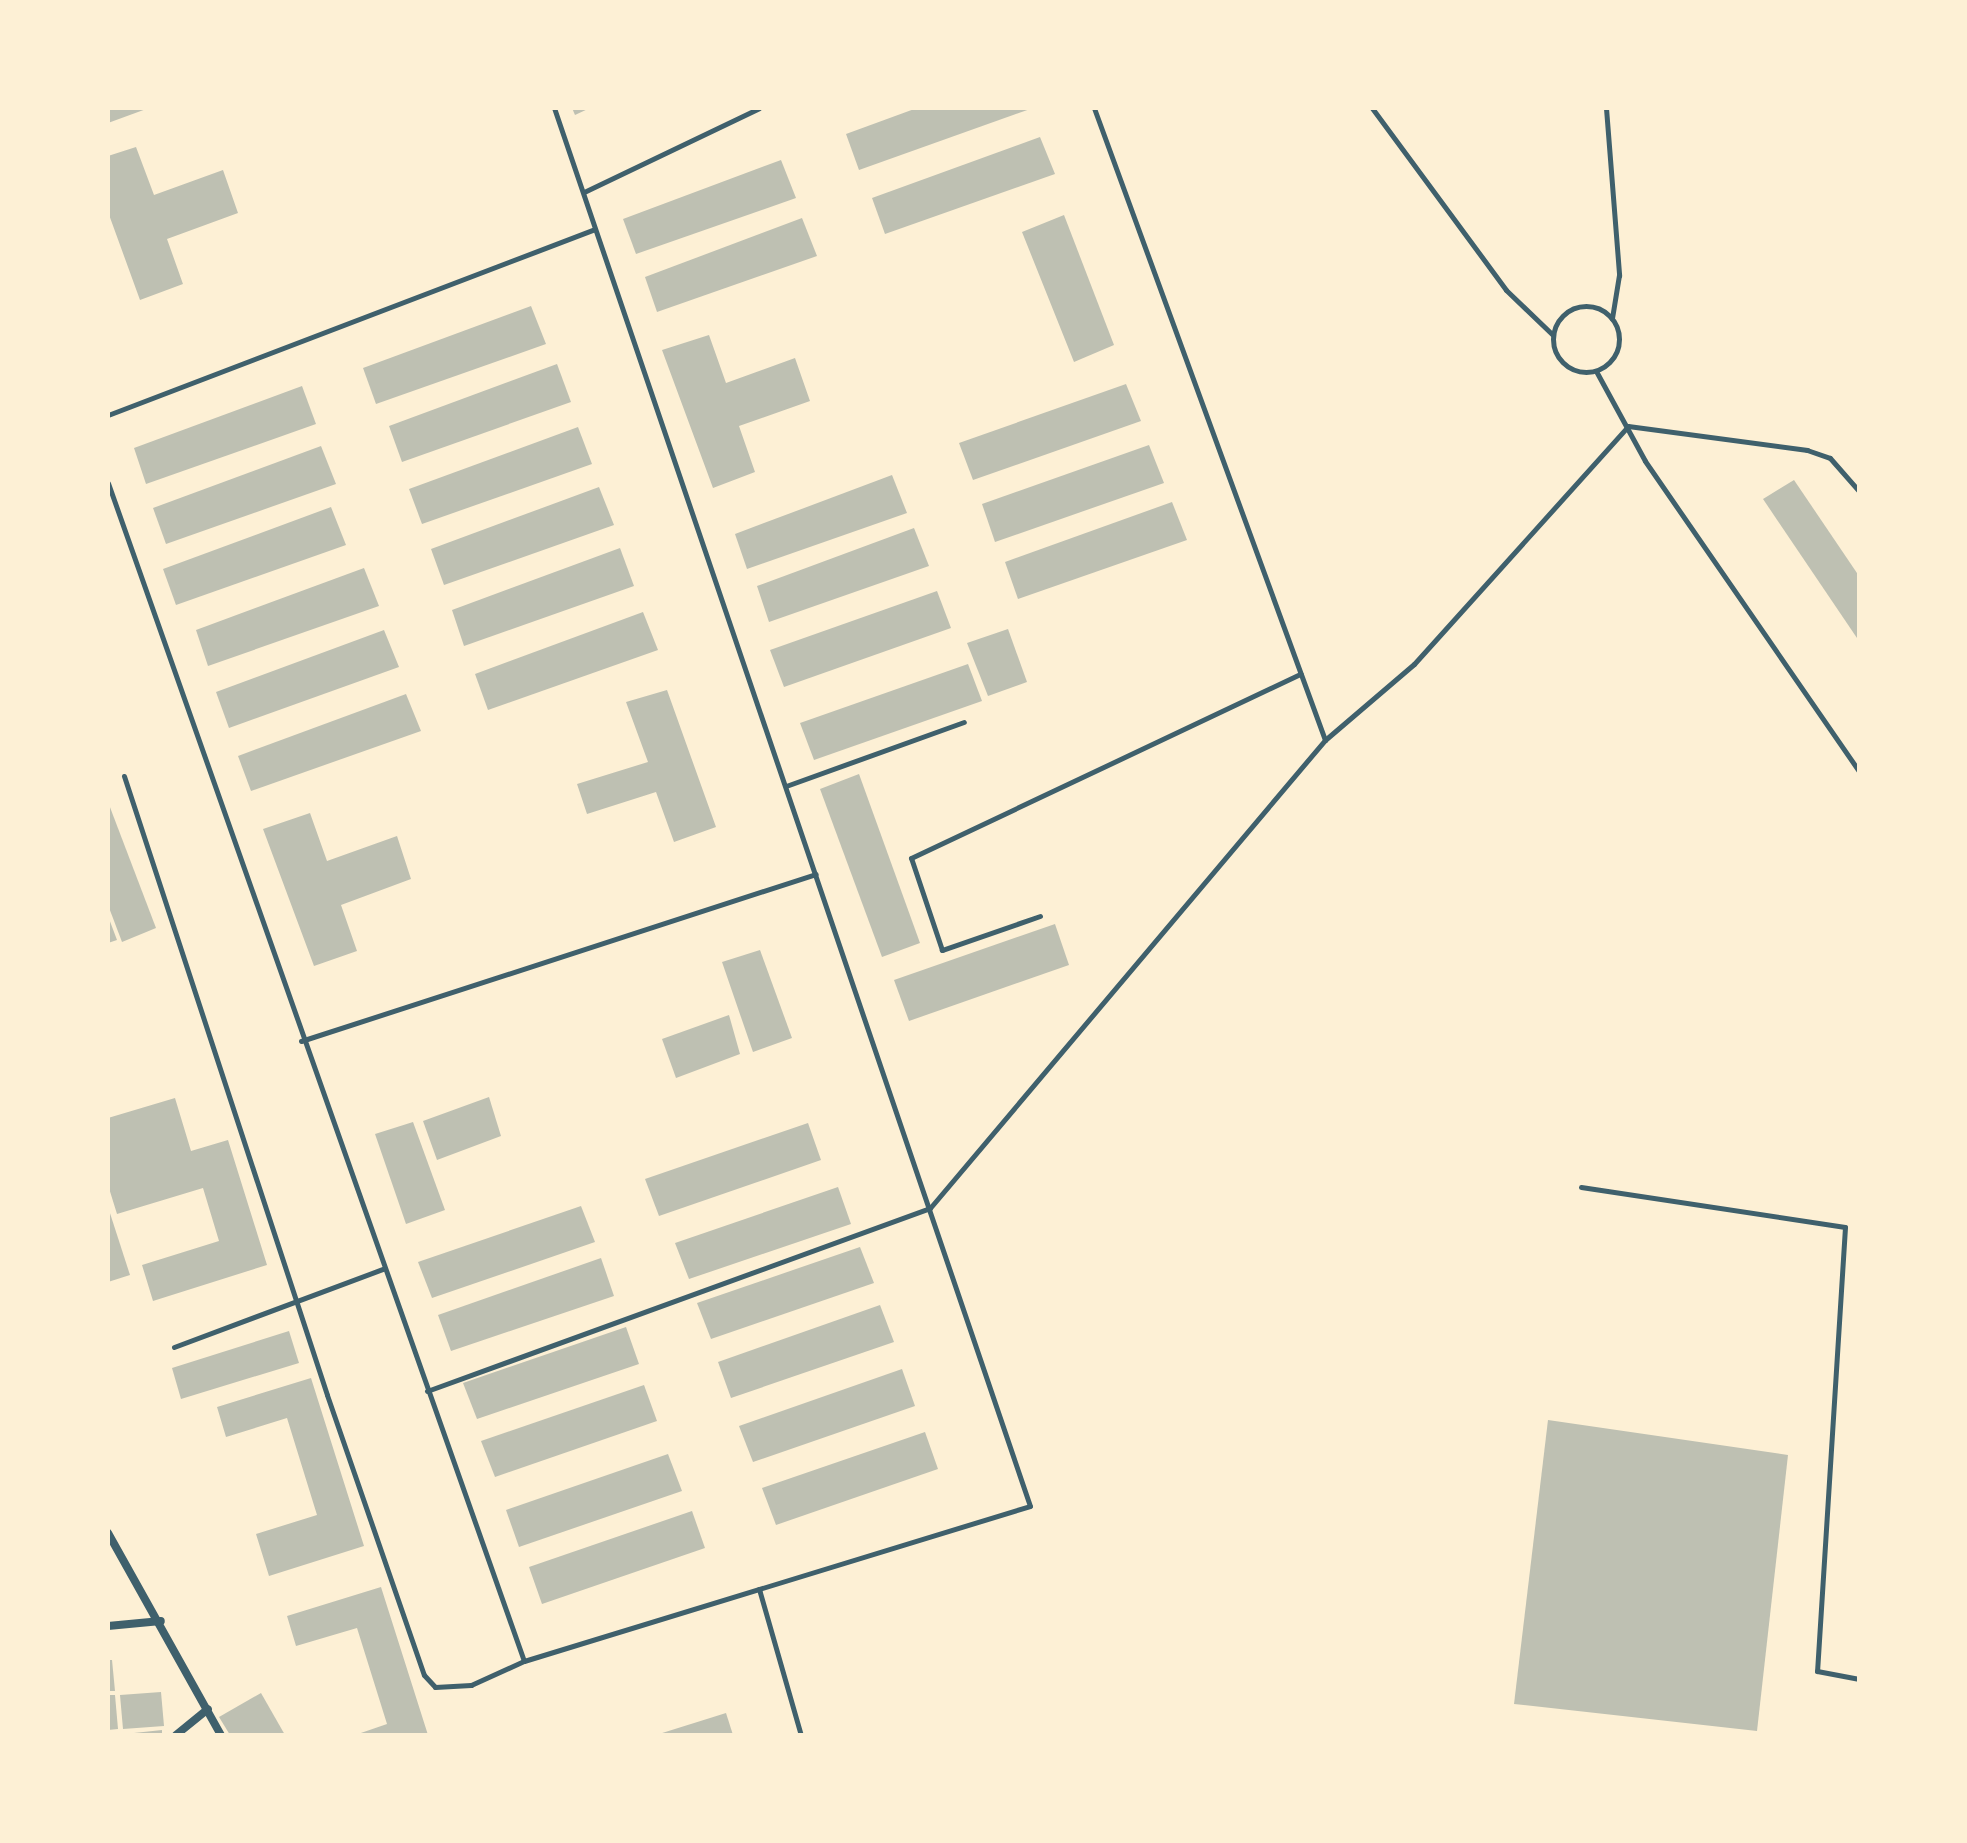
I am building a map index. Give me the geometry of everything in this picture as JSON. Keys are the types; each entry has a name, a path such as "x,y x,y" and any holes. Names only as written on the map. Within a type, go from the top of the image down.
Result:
{"street":[{"path":"108,1533 161,1621 221,1735"},
{"path":"108,1626 161,1621"},
{"path":"176,1735 208,1709"}],"lane":[{"path":"124,776 424,1675 443,1689 524,1661 1030,1506 554,108"},
{"path":"584,192 759,108"},
{"path":"1094,108 1325,740"},
{"path":"1372,108 1506,290 1553,335 1565,365 1596,371 1628,426 1859,771"},
{"path":"1596,371 1618,348 1612,318 1619,275 1606,108"},
{"path":"108,415 595,229"},
{"path":"1553,335 1563,316 1582,306 1612,318"},
{"path":"1628,426 1807,450 1830,458 1859,491"},
{"path":"427,1391 930,1208 1325,740 1414,664 1628,426"},
{"path":"108,483 301,1041 524,1661"},
{"path":"1040,916 942,950 911,858 1301,674"},
{"path":"786,786 964,722"},
{"path":"301,1041 816,874"},
{"path":"1581,1187 1845,1227 1817,1671 1859,1679"},
{"path":"174,1347 383,1269"},
{"path":"759,1589 801,1735"}],"building":[{"path":"108,108 149,108 108,123"},
{"path":"572,108 590,108 575,115"},
{"path":"917,108 1033,108 859,170 846,134"},
{"path":"1040,137 1055,174 885,234 872,198"},
{"path":"136,147 154,195 223,170 238,213 167,239 183,284 140,300 108,212 108,156"},
{"path":"781,160 796,198 636,254 623,219"},
{"path":"1064,215 1114,345 1074,362 1022,232"},
{"path":"802,218 817,256 657,312 645,277"},
{"path":"531,306 546,344 376,404 363,368"},
{"path":"709,335 726,383 795,358 810,401 739,426 755,472 713,488 662,350"},
{"path":"557,364 571,402 402,462 389,426"},
{"path":"1126,384 1141,421 973,480 959,443"},
{"path":"302,386 316,424 146,484 134,448"},
{"path":"578,427 592,464 422,524 409,489"},
{"path":"1149,445 1164,483 995,542 982,504"},
{"path":"321,446 336,484 166,544 153,508"},
{"path":"892,475 907,513 747,569 735,534"},
{"path":"1794,480 1859,576 1859,641 1763,499"},
{"path":"599,487 614,525 444,585 431,549"},
{"path":"1172,502 1187,540 1018,599 1005,562"},
{"path":"331,507 346,545 176,605 163,569"},
{"path":"914,528 929,566 769,622 757,586"},
{"path":"620,548 634,586 464,646 452,610"},
{"path":"364,568 379,606 208,666 196,630"},
{"path":"937,591 951,628 784,687 770,650"},
{"path":"643,612 658,650 488,710 475,674"},
{"path":"1008,629 1027,682 988,696 967,643"},
{"path":"384,630 399,667 229,728 216,692"},
{"path":"968,664 982,701 814,760 800,723"},
{"path":"667,690 716,827 674,842 656,792 587,814 577,784 648,762 626,702"},
{"path":"406,694 421,731 251,791 238,756"},
{"path":"859,774 920,943 882,957 820,789"},
{"path":"108,802 156,928 122,942 108,905"},
{"path":"310,813 327,861 397,836 411,879 341,905 357,951 314,966 263,829"},
{"path":"108,916 117,940 108,943"},
{"path":"1055,924 1069,965 909,1021 894,980"},
{"path":"760,950 792,1038 753,1052 722,962"},
{"path":"729,1015 740,1054 676,1078 662,1039"},
{"path":"489,1097 501,1136 437,1160 423,1121"},
{"path":"175,1098 191,1151 228,1140 267,1265 153,1301 142,1265 219,1241 203,1188 117,1214 108,1185 108,1118"},
{"path":"413,1122 445,1210 406,1224 375,1134"},
{"path":"808,1123 821,1160 659,1216 645,1179"},
{"path":"838,1187 851,1224 689,1279 675,1243"},
{"path":"581,1206 595,1242 432,1298 418,1262"},
{"path":"108,1207 130,1275 108,1282"},
{"path":"860,1247 874,1283 711,1339 697,1303"},
{"path":"601,1258 614,1296 451,1351 438,1315"},
{"path":"880,1305 894,1342 731,1398 718,1362"},
{"path":"626,1327 639,1364 477,1419 463,1383"},
{"path":"289,1331 299,1363 181,1399 172,1368"},
{"path":"902,1369 915,1406 753,1462 739,1426"},
{"path":"311,1378 364,1546 269,1576 256,1534 317,1515 287,1418 226,1437 217,1407"},
{"path":"644,1385 657,1421 495,1477 481,1441"},
{"path":"1548,1420 1788,1455 1757,1731 1514,1704"},
{"path":"925,1432 938,1469 776,1525 762,1488"},
{"path":"668,1454 682,1491 519,1547 506,1510"},
{"path":"692,1511 705,1548 542,1604 529,1567"},
{"path":"381,1587 428,1735 355,1735 387,1724 357,1628 296,1646 287,1616"},
{"path":"108,1660 112,1660 115,1691 108,1691"},
{"path":"161,1692 164,1726 123,1729 120,1695"},
{"path":"261,1693 285,1735 230,1735 219,1717"},
{"path":"108,1695 115,1695 118,1729 108,1730"},
{"path":"726,1713 733,1735 659,1735 659,1734"},
{"path":"162,1730 162,1735 134,1735 134,1733"}]}
